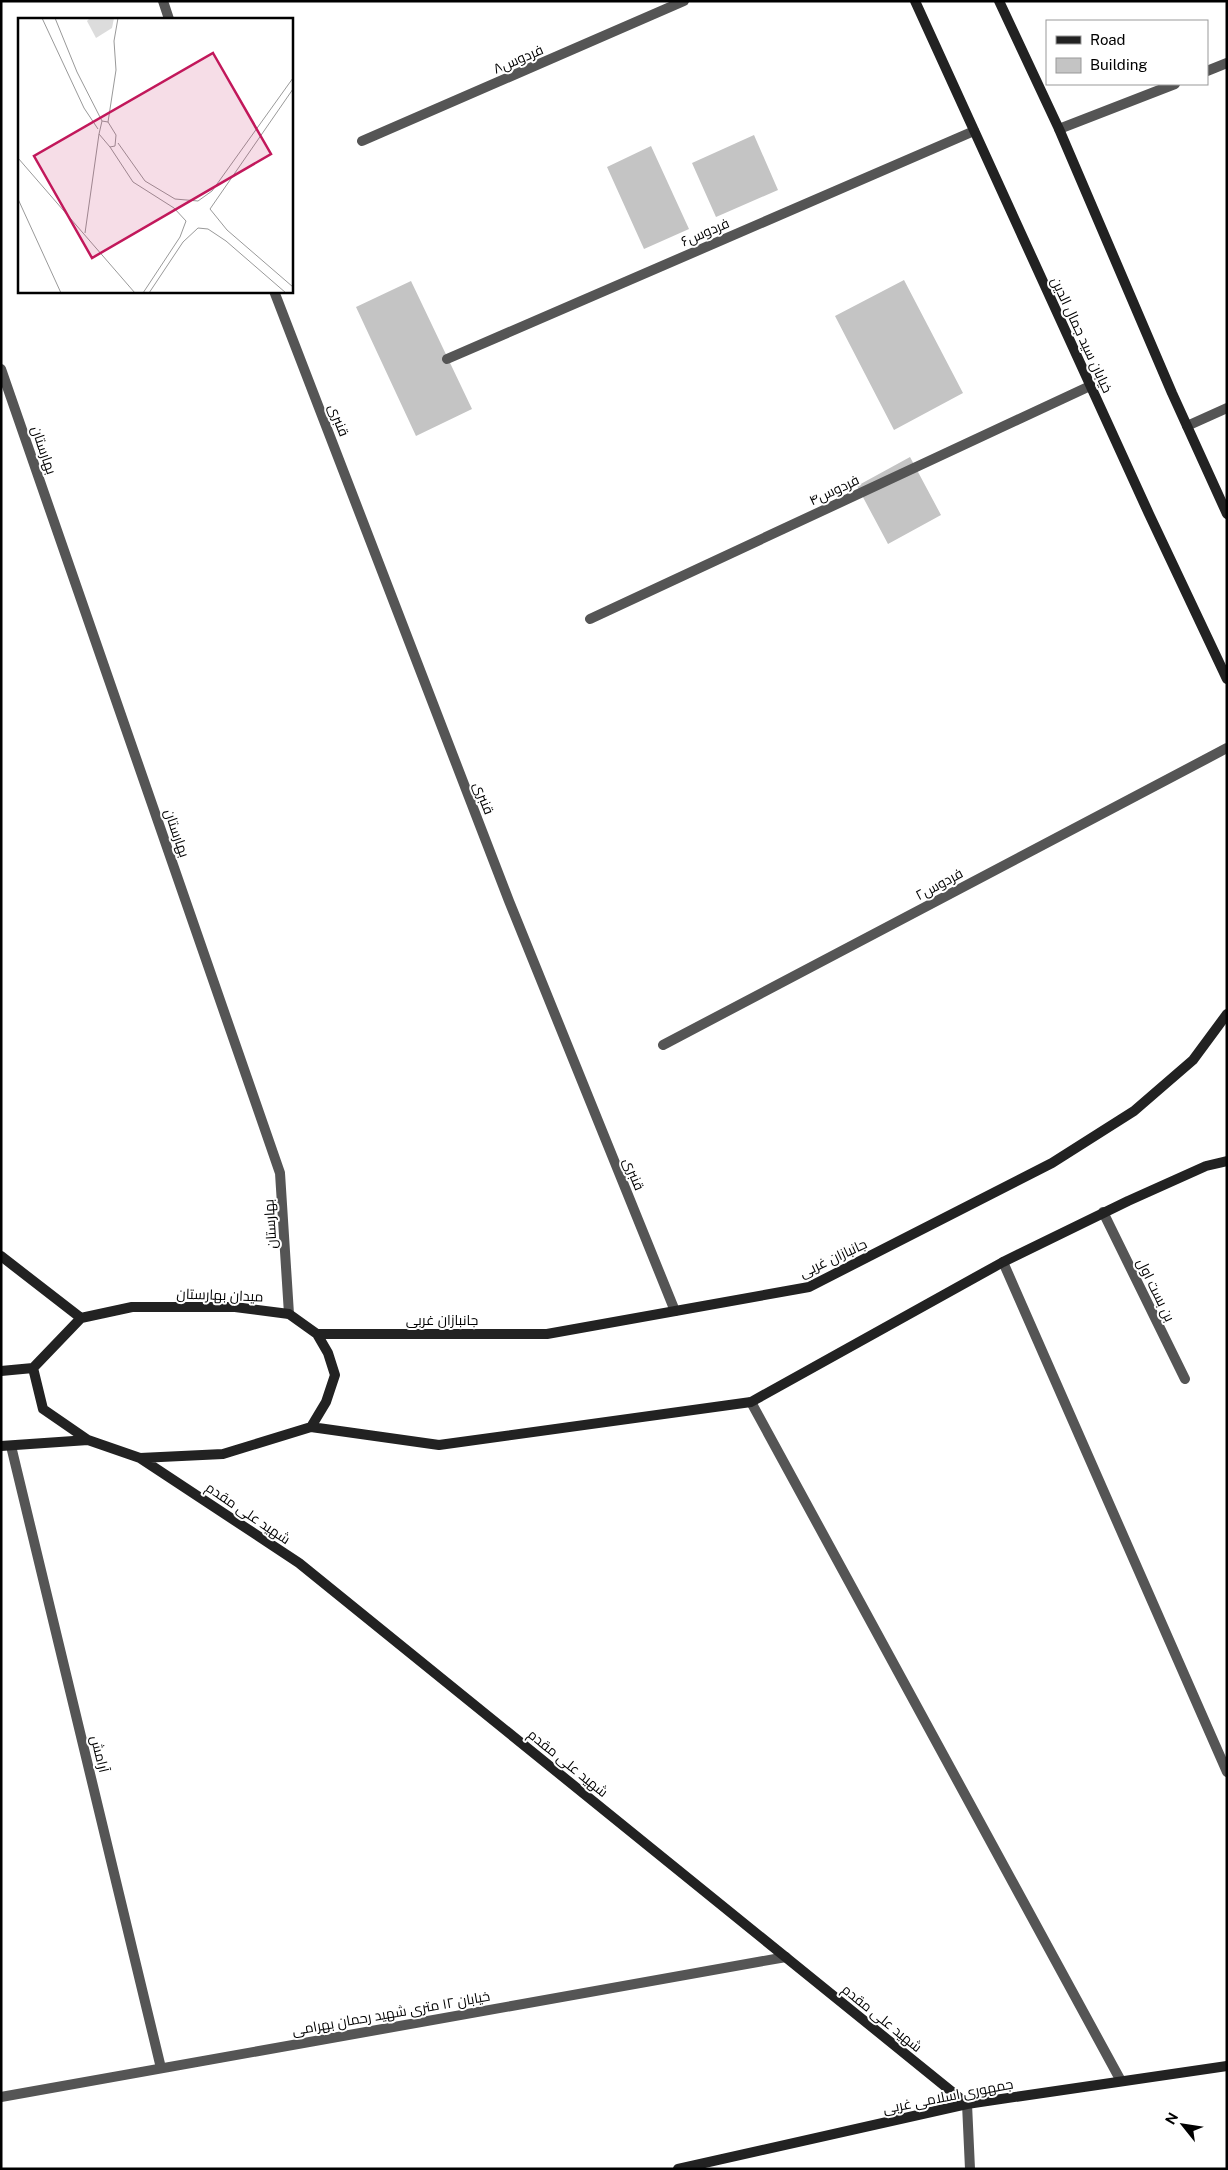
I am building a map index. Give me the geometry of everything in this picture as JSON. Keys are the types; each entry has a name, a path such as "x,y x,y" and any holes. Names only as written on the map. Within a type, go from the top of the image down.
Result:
{"main road":[{"name":"خیابان سید جمال الدین","path":"915,1 1090,386 1227,679"},
{"path":"999,1 1059,130 1186,426 1227,514"},
{"name":"جانبازان غربی","path":"316,1334 548,1334 810,1287 1052,1164 1134,1111 1193,1060 1227,1014"},
{"path":"33,1368 43,1409 88,1440 140,1458 224,1454 311,1427 439,1446 751,1402 1003,1262 1103,1212 1206,1166 1227,1161"},
{"path":"1,1256 81,1318 33,1368 1,1371"},
{"name":"میدان بهارستان","path":"81,1318 132,1307 235,1307 289,1314 316,1334 328,1353 335,1375 326,1402 311,1427"},
{"path":"6,1446 88,1440"},
{"name":"شهید علی مقدم","path":"140,1458 299,1563 967,2104"},
{"name":"جمهوری اسلامی غربی","path":"678,2169 967,2104 1227,2066"}],"street":[{"path":"163,1 169,18"},
{"name":"فردوس۸","path":"362,141 684,1"},
{"path":"1208,71 1227,63"},
{"path":"1059,130 1172,85"},
{"name":"فردوس۶","path":"447,359 974,131"},
{"name":"قنبری","path":"274,292 509,901 675,1311"},
{"name":"بهارستان","path":"1,369 280,1173 289,1314"},
{"name":"فردوس۴","path":"590,619 1090,386"},
{"path":"1186,426 1227,408"},
{"name":"فردوس۲","path":"664,1045 1227,748"},
{"name":"بن بست اول","path":"1103,1212 1185,1379"},
{"path":"1003,1262 1227,1772"},
{"path":"751,1402 1121,2082"},
{"name":"آرامش","path":"6,1446 162,2068"},
{"name":"خیابان ۱۲ متری شهید رحمان بهرامی","path":"1,2097 786,1957"},
{"path":"967,2104 970,2169"}],"building":[{"path":"754,135 778,190 716,217 692,163"},
{"path":"651,146 689,229 644,249 607,167"},
{"path":"904,280 963,393 894,430 835,316"},
{"path":"411,281 472,409 416,436 356,307"},
{"path":"910,457 941,515 888,544 857,486"}]}
